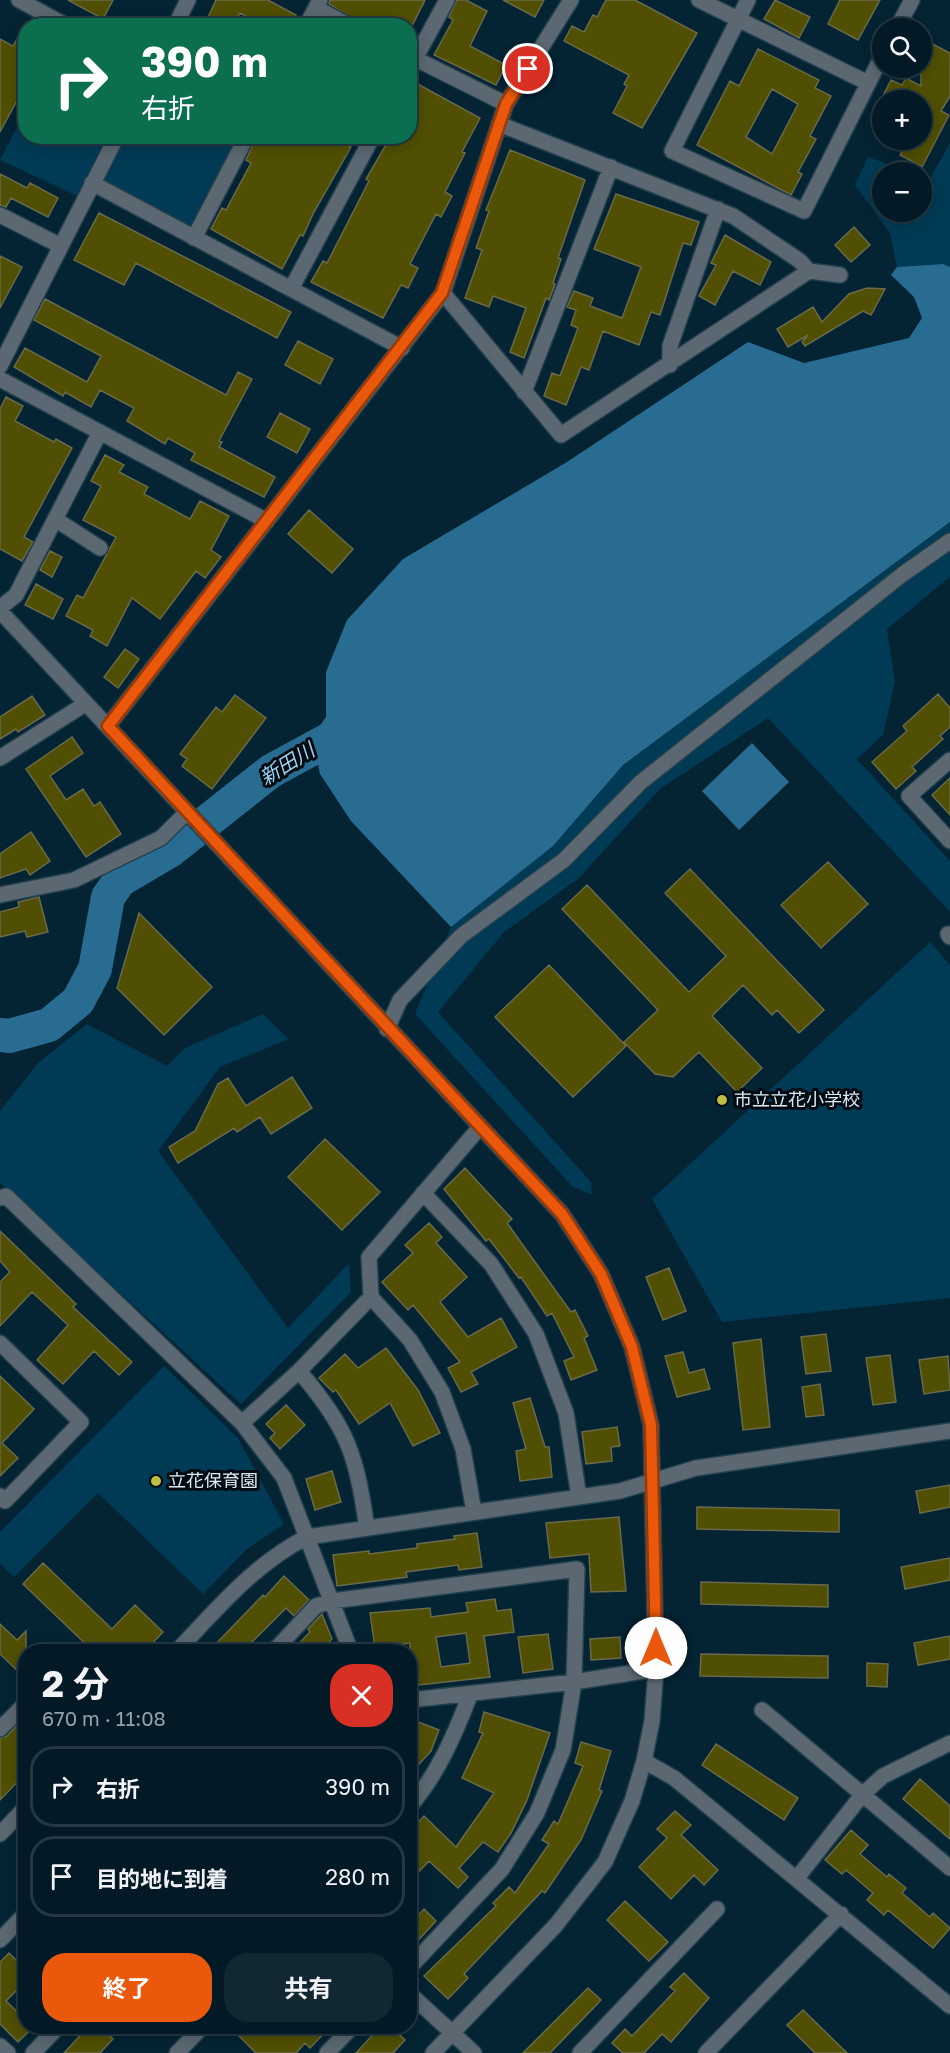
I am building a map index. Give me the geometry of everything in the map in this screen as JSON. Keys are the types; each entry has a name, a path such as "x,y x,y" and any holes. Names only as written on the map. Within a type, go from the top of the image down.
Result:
{"street":[{"path":"19,0 52,18"},
{"path":"179,18 188,0"},
{"path":"417,51 447,0"},
{"path":"108,726 402,348 442,293 506,104 571,0"},
{"path":"699,0 868,83"},
{"path":"748,0 672,151 804,211 872,75"},
{"path":"902,18 912,0"},
{"path":"310,18 318,4 338,18"},
{"path":"417,64 506,104"},
{"path":"499,124 734,216 800,261 808,272"},
{"path":"0,366 113,144"},
{"path":"194,238 244,144"},
{"path":"291,290 369,144"},
{"path":"525,392 611,167"},
{"path":"92,183 402,348"},
{"path":"670,365 670,346 718,209"},
{"path":"0,215 61,246"},
{"path":"442,293 561,435 808,272 840,275"},
{"path":"0,379 267,520"},
{"path":"100,432 16,595 0,609 209,838 562,1214 601,1274 635,1359 651,1425 656,1669 652,1721 644,1761 632,1800 605,1862 556,1925 433,2053"},
{"path":"55,519 100,548"},
{"path":"387,1029 400,1000 462,936 564,860 641,782 903,574 950,541"},
{"path":"0,758 85,704"},
{"path":"950,760 909,796 950,841"},
{"path":"0,895 74,880 161,838 186,813"},
{"path":"474,1512 463,1449 442,1392 411,1340 371,1297 369,1257 480,1127"},
{"path":"423,1193 491,1263 536,1334 566,1413 579,1497"},
{"path":"0,1198 6,1197 242,1423 284,1478 348,1644"},
{"path":"242,1423 299,1371 371,1297"},
{"path":"0,1343 81,1422 5,1501 0,1496"},
{"path":"299,1371 328,1404 347,1437 359,1474 367,1528"},
{"path":"184,1644 253,1572 281,1550 307,1537 620,1491 696,1468 950,1431"},
{"path":"280,1644 316,1606 332,1601 577,1569 574,1682 563,1750 537,1813 502,1869 417,1960"},
{"path":"417,1699 574,1682 656,1669"},
{"path":"417,1798 452,1741 470,1695"},
{"path":"0,1729 18,1710"},
{"path":"762,1710 950,1868"},
{"path":"797,1878 862,1795 883,1776 950,1743"},
{"path":"644,1761 674,1778 950,2006"},
{"path":"0,1834 18,1815"},
{"path":"580,2053 717,1909"},
{"path":"706,2053 841,1914"},
{"path":"0,1940 18,1921"},
{"path":"417,2000 474,2053"},
{"path":"33,2053 51,2034"},
{"path":"177,2053 195,2034"},
{"path":"327,2053 345,2034"},
{"path":"0,2046 8,2053"}],"shaded area":[{"path":"18,125 18,144 234,144 190,230 88,176 77,196 0,160"},
{"path":"950,143 950,267 943,264 897,267 890,233 882,222 932,222 932,175"},
{"path":"868,157 882,162 872,162 872,208 855,185"},
{"path":"943,264 950,267 950,522 623,765 553,846 451,927 351,821 320,774 312,737 326,717 326,672 347,620 403,559 567,462 748,342 804,363 909,338 922,318 914,297 891,275 897,267"},
{"path":"950,522 950,577 887,629 895,682 883,735 857,759 950,861 950,912 768,718 660,789 578,879 504,932 438,1012 591,1182 592,1195 572,1186 415,1014 451,927 553,846 623,765"},
{"path":"752,743 789,782 739,830 702,791"},
{"path":"930,942 950,965 950,1298 722,1322 652,1199"},
{"path":"263,1014 289,1039 220,1067 158,1151 288,1328 349,1263 351,1292 241,1404 0,1183 0,1111 39,1062 87,1024 167,1066 185,1048"},
{"name":"立花保育園","path":"164,1366 238,1438 284,1524 247,1549 203,1594 98,1493 14,1577 0,1563 0,1532"}],"building":[{"path":"68,0 113,0 104,18"},
{"path":"216,0 268,0 296,15 294,18 249,18 240,13 237,18 208,18"},
{"path":"330,0 425,0 416,18 351,18 329,4"},
{"path":"457,0 466,0 487,11 470,46 506,65 496,85 434,55 453,20 449,17"},
{"path":"503,0 544,0 535,17"},
{"path":"606,0 635,0 697,33 642,128 613,113 627,86 624,84 629,75 564,41 572,26 584,32 593,15 597,17"},
{"path":"775,0 810,17 799,38 764,19"},
{"path":"840,0 880,0 858,40 828,24"},
{"path":"18,37 18,99 0,132 0,39 13,46"},
{"path":"932,44 950,53 950,96 941,111 949,115 932,148 932,90 886,90 891,80 902,85 906,78 921,86 921,78 932,78"},
{"path":"758,49 819,80 815,88 831,96 810,136 816,139 798,172 802,174 791,195 697,145 730,81 739,86","holes":["772,89 798,104 772,154 746,137"]},
{"path":"417,84 480,118 445,192 452,196 441,217 436,214 410,264 418,268 408,288 401,285 383,318 311,282 323,261 327,263 369,181 366,179 386,144 417,144"},
{"path":"253,144 346,144 351,147 303,236 300,235 282,269 211,229 222,208 226,210 251,163 246,160"},
{"path":"510,150 585,180 558,258 561,259 553,283 555,284 549,300 546,298 524,358 510,352 526,308 493,296 489,307 465,298 482,250 476,248 489,211 486,210"},
{"path":"898,150 931,150 925,162 913,162 900,155 902,152"},
{"path":"0,174 27,188 30,183 58,198 48,217 11,198 6,207 0,205"},
{"path":"616,194 699,222 691,245 683,243 660,315 651,312 639,345 603,331 589,370 581,367 566,405 544,396 552,373 560,376 578,328 571,325 576,310 567,307 574,291 593,298 590,306 622,318 641,267 594,249"},
{"path":"99,213 291,312 277,338 136,263 124,285 74,260"},
{"path":"854,227 870,245 851,262 835,245"},
{"path":"725,235 771,262 760,285 733,271 715,305 699,296 716,265 711,263"},
{"path":"0,256 22,267 0,308"},
{"path":"867,288 885,289 871,315 863,311 805,346 802,342 808,335 788,347 777,329 813,307 822,322 849,294"},
{"path":"45,299 226,395 238,372 252,379 219,441 222,442 219,447 275,477 264,497 191,460 195,453 168,438 165,444 127,421 134,408 100,390 91,407 65,392 63,396 14,367 25,348 87,382 101,356 34,320"},
{"path":"298,341 333,359 320,384 285,365"},
{"path":"6,397 23,406 15,421 54,442 56,439 72,448 24,537 33,542 22,561 0,549 0,409"},
{"path":"280,413 310,429 297,453 267,437"},
{"path":"105,455 124,465 119,472 148,487 144,494 190,519 200,501 229,516 211,550 221,557 205,578 196,571 160,619 132,598 107,646 90,636 93,630 66,616 77,595 83,598 116,537 83,520 101,486 91,481"},
{"path":"309,510 353,549 332,573 288,534"},
{"path":"50,551 62,557 52,577 40,570"},
{"path":"36,584 63,599 53,619 25,605"},
{"path":"125,649 139,659 118,688 104,677"},
{"path":"938,694 950,708 950,727 940,736 943,739 912,767 916,771 896,789 872,762 907,731 903,726"},
{"path":"235,695 266,718 212,789 182,766 187,759 180,754 216,707 222,712"},
{"path":"32,696 45,715 18,732 16,729 0,739 0,717"},
{"path":"72,737 83,753 50,776 66,800 83,789 94,806 100,802 121,834 86,857 26,769"},
{"path":"950,778 950,815 932,795"},
{"path":"31,832 50,861 30,875 26,869 0,878 0,854"},
{"path":"828,862 868,904 821,948 781,905"},
{"path":"690,869 824,1010 799,1033 777,1010 772,1015 743,985 712,1016 762,1068 737,1092 699,1052 673,1077 655,1074 624,1042 658,1010 562,909 587,885 689,992 726,956 665,893"},
{"path":"39,897 48,932 27,937 25,931 0,937 0,912 19,907 18,902"},
{"path":"139,913 212,987 164,1035 117,988"},
{"path":"549,965 626,1046 573,1097 495,1017"},
{"path":"292,1077 312,1108 271,1134 260,1117 237,1132 234,1128 178,1163 169,1147 195,1131 218,1084 228,1078 246,1106"},
{"path":"325,1139 380,1192 342,1230 288,1177"},
{"path":"465,1168 512,1219 507,1223 571,1312 575,1310 588,1336 584,1338 597,1370 571,1380 564,1361 574,1357 552,1313 547,1316 521,1277 519,1278 489,1239 486,1241 444,1189"},
{"path":"429,1223 442,1237 436,1243 467,1277 440,1302 468,1337 501,1318 517,1347 471,1372 478,1384 461,1392 448,1368 460,1362 413,1305 408,1310 382,1282 413,1253 405,1245"},
{"path":"0,1231 76,1304 73,1307 132,1362 119,1375 94,1351 63,1384 37,1360 68,1325 32,1292 0,1326 0,1282 10,1272 0,1261"},
{"path":"669,1268 686,1311 663,1320 646,1277"},
{"path":"826,1334 831,1371 806,1374 801,1337"},
{"path":"761,1339 770,1427 743,1430 733,1343"},
{"path":"386,1348 418,1390 440,1433 413,1446 390,1403 359,1424 336,1390 333,1392 319,1378 345,1354 358,1368"},
{"path":"683,1352 689,1373 704,1369 710,1389 677,1397 665,1356"},
{"path":"890,1355 896,1402 873,1405 866,1358"},
{"path":"948,1356 950,1390 924,1394 919,1360"},
{"path":"0,1376 34,1409 2,1443 18,1458 0,1476"},
{"path":"820,1384 824,1415 806,1417 802,1387"},
{"path":"530,1398 545,1447 549,1447 552,1477 520,1481 516,1451 526,1449 513,1403"},
{"path":"286,1405 305,1425 280,1449 270,1438 275,1433 266,1424"},
{"path":"617,1427 620,1446 611,1447 612,1461 586,1464 582,1432"},
{"path":"332,1471 341,1502 315,1510 306,1479"},
{"path":"950,1485 950,1507 920,1513 916,1491"},
{"path":"697,1507 839,1510 839,1532 697,1529"},
{"path":"619,1517 626,1591 591,1592 589,1554 550,1558 546,1523"},
{"path":"477,1533 482,1567 459,1570 458,1565 406,1572 407,1577 337,1586 333,1555 369,1551 369,1554 417,1548 417,1544 455,1539 454,1536"},
{"path":"950,1558 950,1580 905,1589 901,1567"},
{"path":"43,1563 112,1629 135,1605 163,1632 152,1644 86,1644 23,1584"},
{"path":"284,1576 309,1600 294,1616 286,1608 250,1644 216,1644 263,1595 265,1597"},
{"path":"701,1582 828,1585 828,1607 701,1604"},
{"path":"495,1599 497,1611 511,1609 514,1632 484,1636 490,1677 417,1685 417,1644 374,1644 370,1613 430,1608 431,1617 468,1612 466,1603","holes":["466,1633 470,1663 441,1667 436,1637"]},
{"path":"322,1614 332,1639 327,1644 299,1644 310,1632 308,1629"},
{"path":"0,1624 17,1640 26,1631 26,1644 18,1644 18,1671 0,1654"},
{"path":"548,1634 553,1669 523,1673 518,1637"},
{"path":"950,1636 950,1659 918,1665 914,1643"},
{"path":"620,1637 621,1658 591,1660 590,1639"},
{"path":"701,1654 828,1656 828,1678 700,1676"},
{"path":"867,1663 888,1664 887,1687 867,1686"},
{"path":"484,1712 550,1733 527,1800 511,1833 498,1852 483,1842 459,1868 468,1877 458,1888 429,1861 417,1874 417,1824 424,1816 456,1847 494,1793 462,1778 483,1733 479,1732"},
{"path":"417,1721 439,1730 431,1751 417,1766"},
{"path":"18,1724 18,1781 0,1800 0,1738 7,1736"},
{"path":"581,1742 611,1751 599,1790 602,1791 581,1840 545,1893 542,1891 464,1974 468,1978 448,1999 424,1976 496,1906 493,1903 509,1887 515,1893 549,1844 542,1840 554,1821 558,1824 583,1766 575,1763"},
{"path":"716,1744 798,1798 784,1820 702,1765"},
{"path":"920,1779 950,1806 950,1839 903,1799"},
{"path":"675,1811 691,1825 681,1835 718,1870 704,1885 694,1875 671,1899 639,1867 667,1838 657,1829"},
{"path":"851,1830 868,1845 860,1854 887,1877 889,1874 906,1888 902,1893 930,1917 933,1913 950,1928 933,1948 888,1910 884,1915 867,1900 873,1893 846,1870 842,1874 825,1860"},
{"path":"625,1901 668,1942 649,1961 607,1920"},
{"path":"424,1909 436,1921 417,1941 417,1916"},
{"path":"9,1953 17,1961 18,1989 6,2001 18,2012 18,2034 26,2034 18,2042 0,2024 0,1962"},
{"path":"684,1973 709,1998 671,2042 662,2034 644,2053 623,2053 612,2043 625,2029 632,2036 675,1991 670,1987"},
{"path":"588,1988 601,2000 550,2053 523,2053"},
{"path":"803,2010 847,2053 815,2053 787,2025"},
{"path":"82,2034 108,2034 113,2039 100,2053 64,2053"},
{"path":"237,2034 323,2034 310,2048 305,2043 296,2053 256,2053"},
{"path":"374,2034 399,2034 405,2040 393,2053 356,2053"}],"waterway":[{"name":"新田川","path":"0,1035 9,1036 49,1025 78,1001 95,969 108,897 120,880 171,850 271,771 354,726"}],"place":[{"name":"市立立花小学校","path":"722,1100"},
{"name":"立花保育園","path":"156,1481"}],"route":[{"path":"528,69 506,104 442,293 402,348 108,726 209,838 562,1214 601,1274 632,1347 651,1425 655,1523 656,1648"}]}
